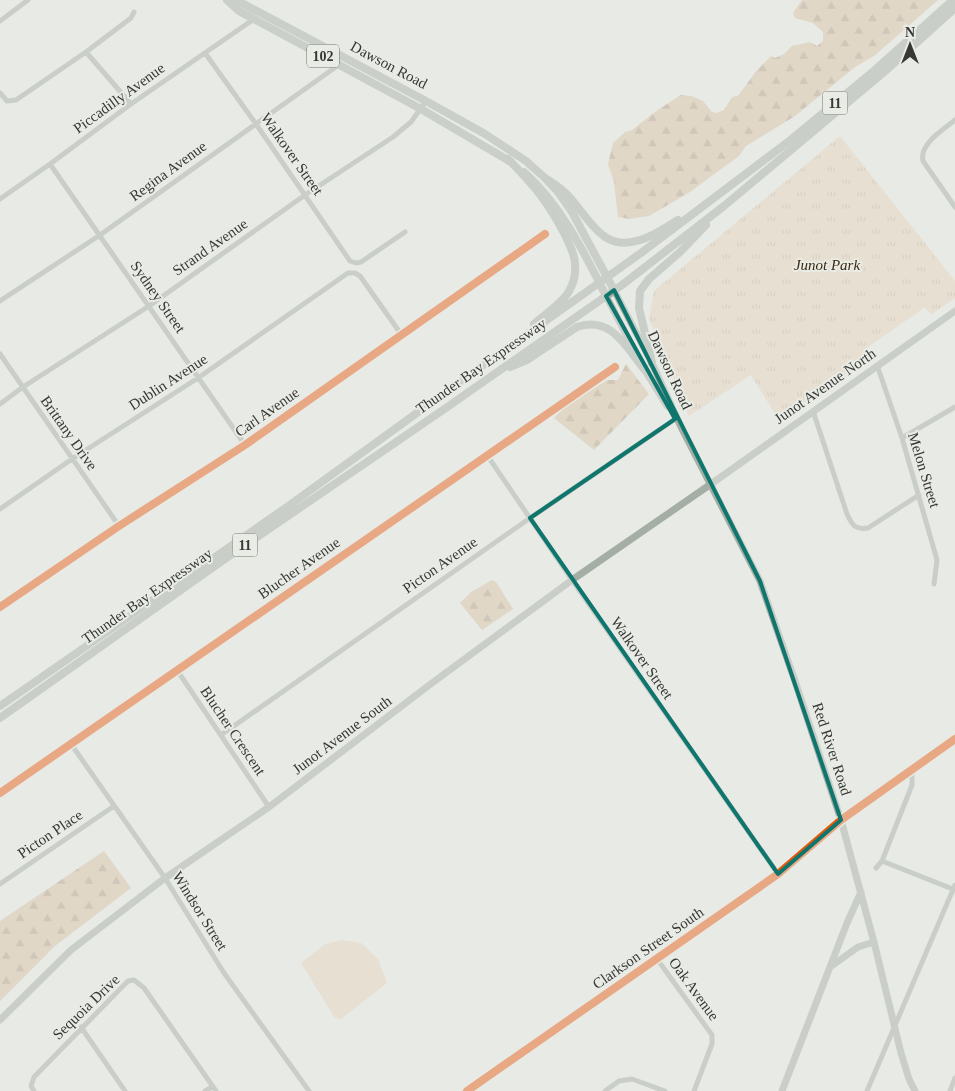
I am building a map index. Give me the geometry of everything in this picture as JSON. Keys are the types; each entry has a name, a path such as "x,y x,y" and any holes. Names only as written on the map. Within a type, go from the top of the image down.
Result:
{"highway":[{"name":"Thunder Bay Expressway","path":"0,706 287,508 490,360 608,277 795,136 876,69 953,0"},
{"name":"Thunder Bay Expressway","path":"0,718 253,539 493,376 606,296 724,206 883,73 955,8"},
{"path":"490,360 564,299 572,284 576,265 570,246 550,207 534,185 508,159"},
{"path":"545,178 563,190 598,234 624,242 640,240 654,234 712,199"},
{"path":"652,363 639,308 640,291 649,279 680,252 724,206"},
{"path":"493,376 526,360 572,330 590,324 598,324 613,331 644,369"}],"main road":[{"name":"Dawson Road","path":"227,0 238,11 421,109 508,159 536,183 548,196 579,244 644,369 682,430"},
{"name":"Dawson Road","path":"236,0 485,134 526,161 545,178 572,212 608,277 652,363 682,430"},
{"name":"Junot Avenue North","path":"711,484 955,311"},
{"name":"Red River Road","path":"682,430 760,581 796,681 841,820 909,1079 915,1091"},
{"name":"Junot Avenue South","path":"0,1020 71,950 165,878 269,807 432,683 572,580 711,484"},
{"path":"782,1091 829,967 861,892"},
{"path":"829,967 858,947 874,942"}],"street":[{"path":"0,21 28,0"},
{"path":"0,93 7,101 16,100 86,52 131,18 134,12"},
{"name":"Piccadilly Avenue","path":"0,199 130,104 254,19"},
{"path":"86,52 130,104"},
{"name":"Walkover Street","path":"205,53 306,195 350,261 361,262 405,232"},
{"name":"Regina Avenue","path":"0,301 100,235 348,59"},
{"name":"Strand Avenue","path":"0,404 23,387 149,306 306,195 393,137 411,122 426,101"},
{"path":"955,120 924,147 922,156 923,161 955,207"},
{"name":"Sydney Street","path":"50,164 245,445"},
{"name":"Carl Avenue","path":"0,607 119,526 245,445 545,234"},
{"name":"Dublin Avenue","path":"0,509 72,459 198,378 348,273 355,273 360,276 401,334"},
{"name":"Brittany Drive","path":"0,354 119,526"},
{"name":"Melon Street","path":"878,365 902,438 937,560 934,584"},
{"name":"Blucher Avenue","path":"0,794 615,368"},
{"path":"902,438 955,407"},
{"path":"814,411 852,525 860,529 868,528 919,495"},
{"name":"Picton Avenue","path":"221,735 530,518 675,419"},
{"name":"Walkover Street","path":"487,455 778,874"},
{"name":"Blucher Crescent","path":"177,670 269,807"},
{"path":"841,820 955,739"},
{"name":"Windsor Street","path":"71,744 165,878 224,973 309,1091"},
{"path":"876,868 882,861 912,784 912,770"},
{"name":"Picton Place","path":"0,884 114,806"},
{"name":"Clarkson Street South","path":"467,1091 778,874 841,820"},
{"path":"867,1091 954,888 882,861"},
{"name":"Oak Avenue","path":"657,959 712,1035 712,1044 694,1091"},
{"name":"Sequoia Drive","path":"34,1091 30,1086 32,1079 128,981 134,980 144,988 214,1089"},
{"path":"81,1027 125,1091"},
{"path":"950,1091 955,1078"},
{"path":"605,1091 619,1081 632,1079 665,1091"},
{"path":"205,1091 214,1089"}],"highlighted area":[{"path":"614,290 760,581 841,820 778,874 530,518 675,419 606,296"}],"green space":[{"path":"802,0 938,0 874,56 855,67 795,116 746,146 739,156 690,192 649,216 629,219 618,217 614,182 608,164 613,143 625,132 632,130 656,111 681,95 692,96 703,101 712,112 717,113 724,110 732,97 738,96 757,70 771,56 775,58 784,54 792,46 810,42 817,46 823,41 823,32 813,23 795,18 793,13"},
{"name":"Junot Park","path":"840,136 955,281 955,298 931,315 925,307 864,350 870,358 779,420 751,375 689,416 649,319 654,291"},
{"path":"626,364 649,394 594,450 554,418 565,407 607,380 618,380"},
{"path":"492,580 496,582 513,609 482,630 460,603 471,592"},
{"path":"104,851 131,888 55,946 0,1001 0,921"},
{"path":"341,940 361,943 378,959 387,983 341,1019 335,1018 301,963 324,945"}],"cycle path":[{"path":"0,607 119,526 245,445 545,234"},
{"path":"0,793 615,367"},
{"path":"467,1091 778,874 841,820 955,739"}]}
